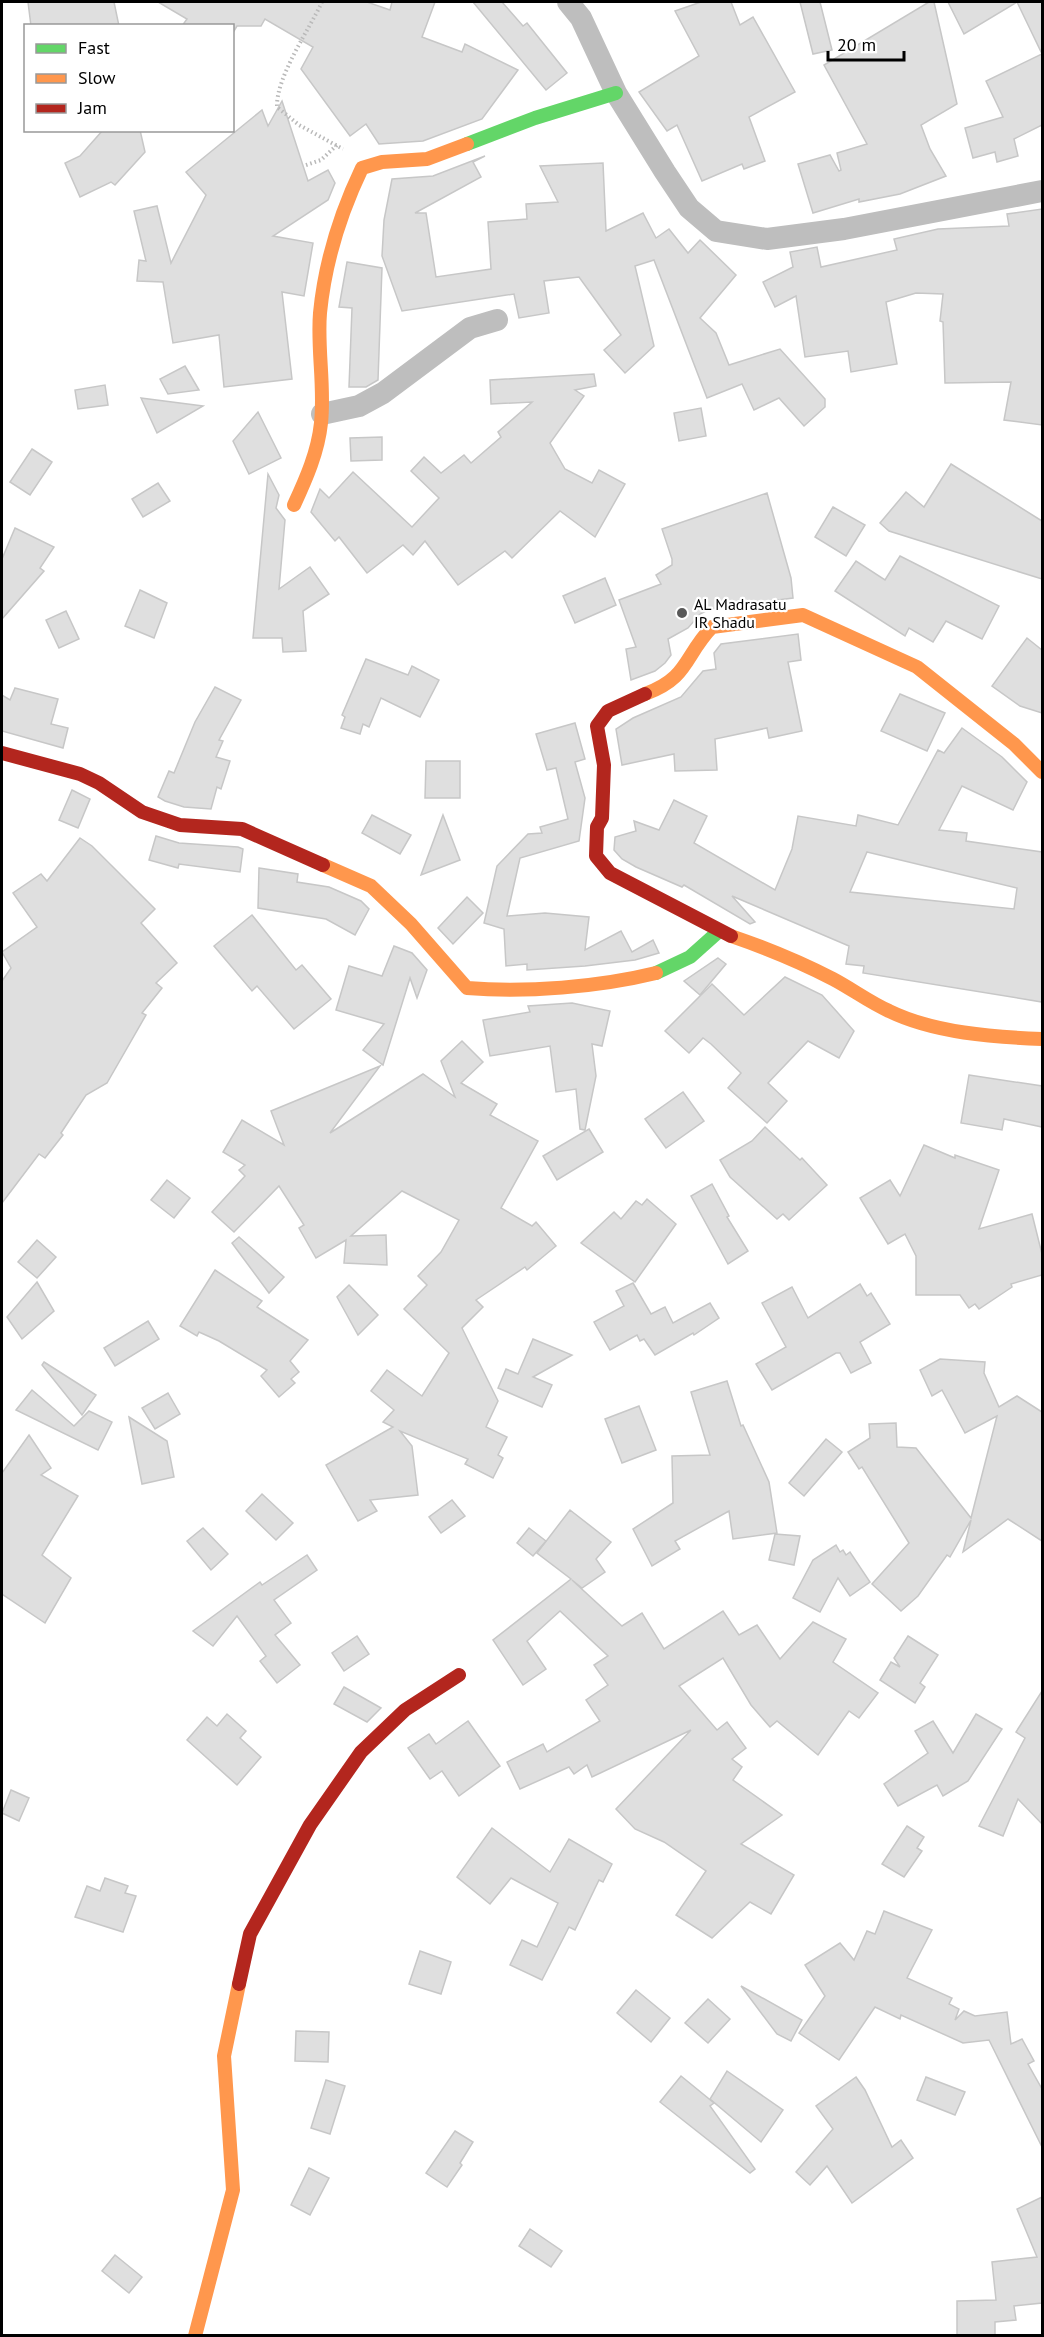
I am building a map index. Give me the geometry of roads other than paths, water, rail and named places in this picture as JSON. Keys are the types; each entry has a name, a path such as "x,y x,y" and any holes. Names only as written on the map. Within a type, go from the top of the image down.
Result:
{"street":[{"path":"581,7 616,93 690,208 716,231 767,240 844,229 1042,191"},
{"path":"294,505 314,461 322,414 318,335 328,256 344,203 362,168 382,162 427,159 535,118 616,93"},
{"path":"322,414 360,406 383,393 470,328 497,321"},
{"path":"1042,772 1014,744 917,667 803,615 712,627 697,644 677,678 664,687 641,695 610,711 599,720 597,726 604,765 602,818 597,827 596,847 599,861 610,873 718,932 765,948 833,979 890,1012 947,1029 995,1037 1042,1039"},
{"path":"2,753 80,774 99,783 142,812 180,825 242,829 371,886 411,924 467,988 489,990 651,975 678,964 699,951 718,932"},
{"path":"195,2336 233,2190 224,2056 250,1934 310,1825 361,1752 405,1710 459,1675"}],"place":[{"name":"AL Madrasatu IR Shadu","path":"682,613"}]}
